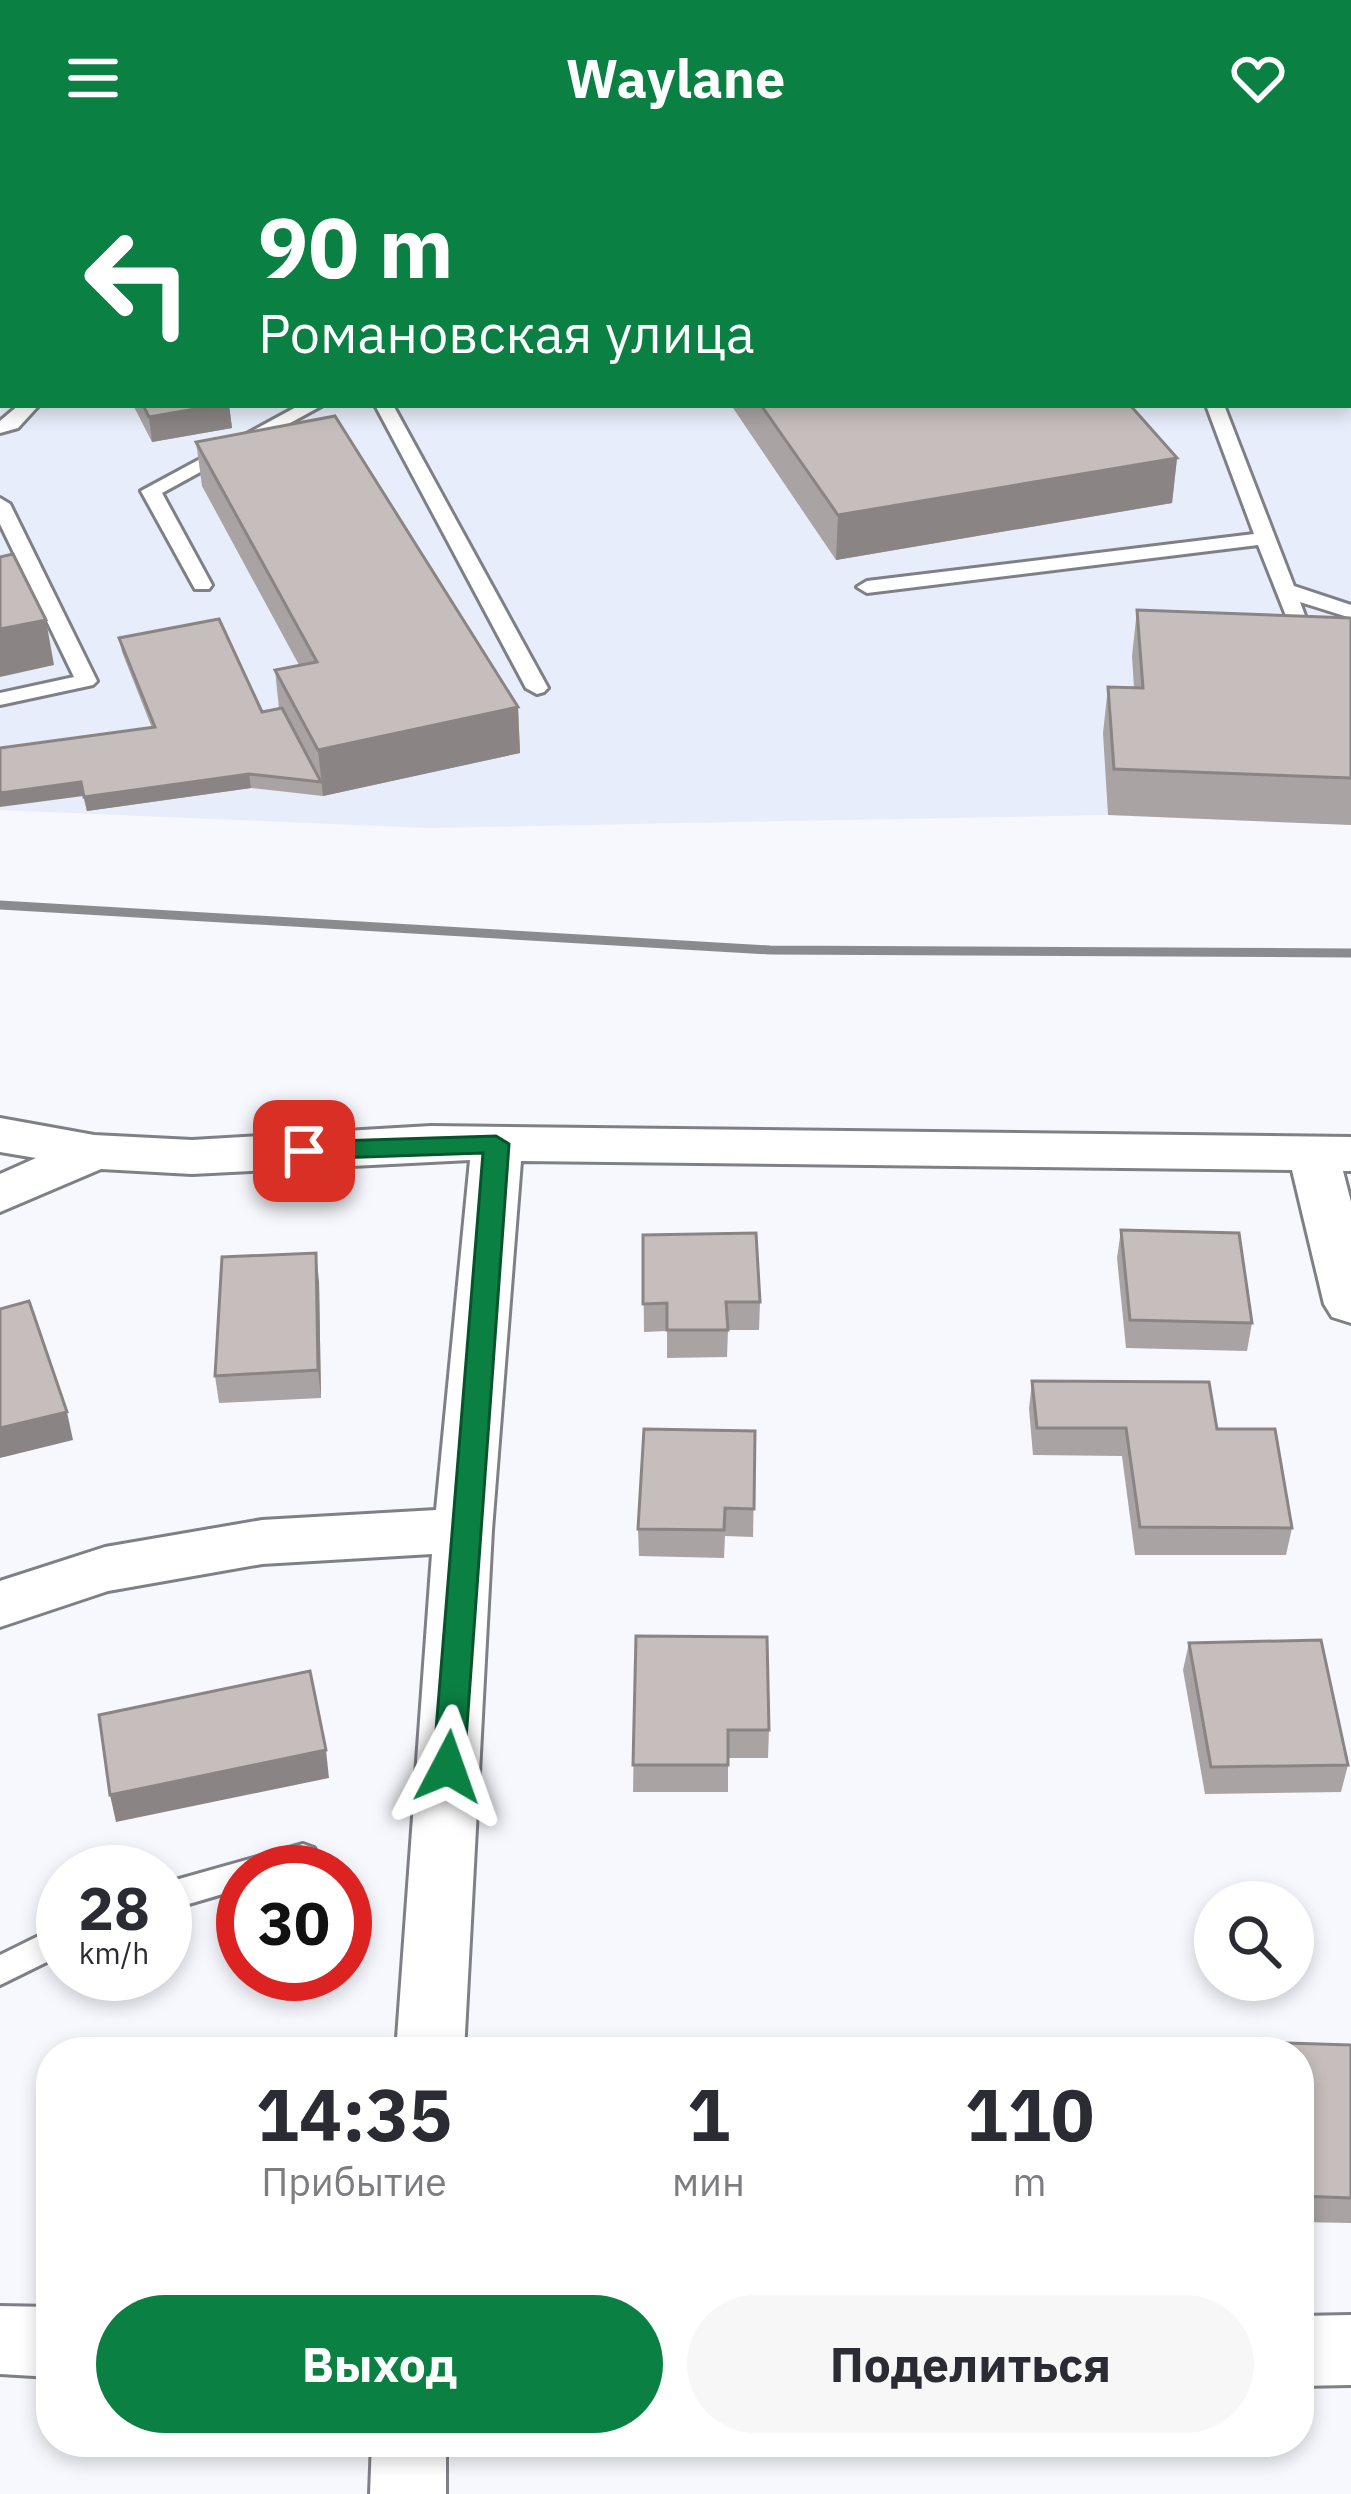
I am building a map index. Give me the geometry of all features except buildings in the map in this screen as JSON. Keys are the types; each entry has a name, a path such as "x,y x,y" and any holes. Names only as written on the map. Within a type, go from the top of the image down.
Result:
{"street":[{"path":"0,1135 94,1152 192,1157 431,1143 1332,1154 1351,1304"},
{"path":"431,2037 463,1530 496,1144"},
{"path":"0,1195 94,1152"},
{"path":"0,1604 105,1569 262,1542 463,1530"},
{"path":"0,2340 36,2341"},
{"path":"1314,2351 1351,2350"},
{"path":"408,2494 409,2457"}],"lane":[{"path":"4,429 27,408"},
{"path":"202,585 151,490 308,408"},
{"path":"386,408 537,688"},
{"path":"1216,408 1301,632"},
{"path":"0,699 86,681 2,514"},
{"path":"867,587 1266,538"},
{"path":"1285,590 1351,612"},
{"path":"0,1970 36,1952"}],"shaded area":[{"path":"0,408 1351,408 1351,825 1108,815 427,828 0,810"}],"railway":[{"path":"0,905 770,950 1351,953"}],"route":[{"path":"304,1151 496,1144 448,1767"}]}
